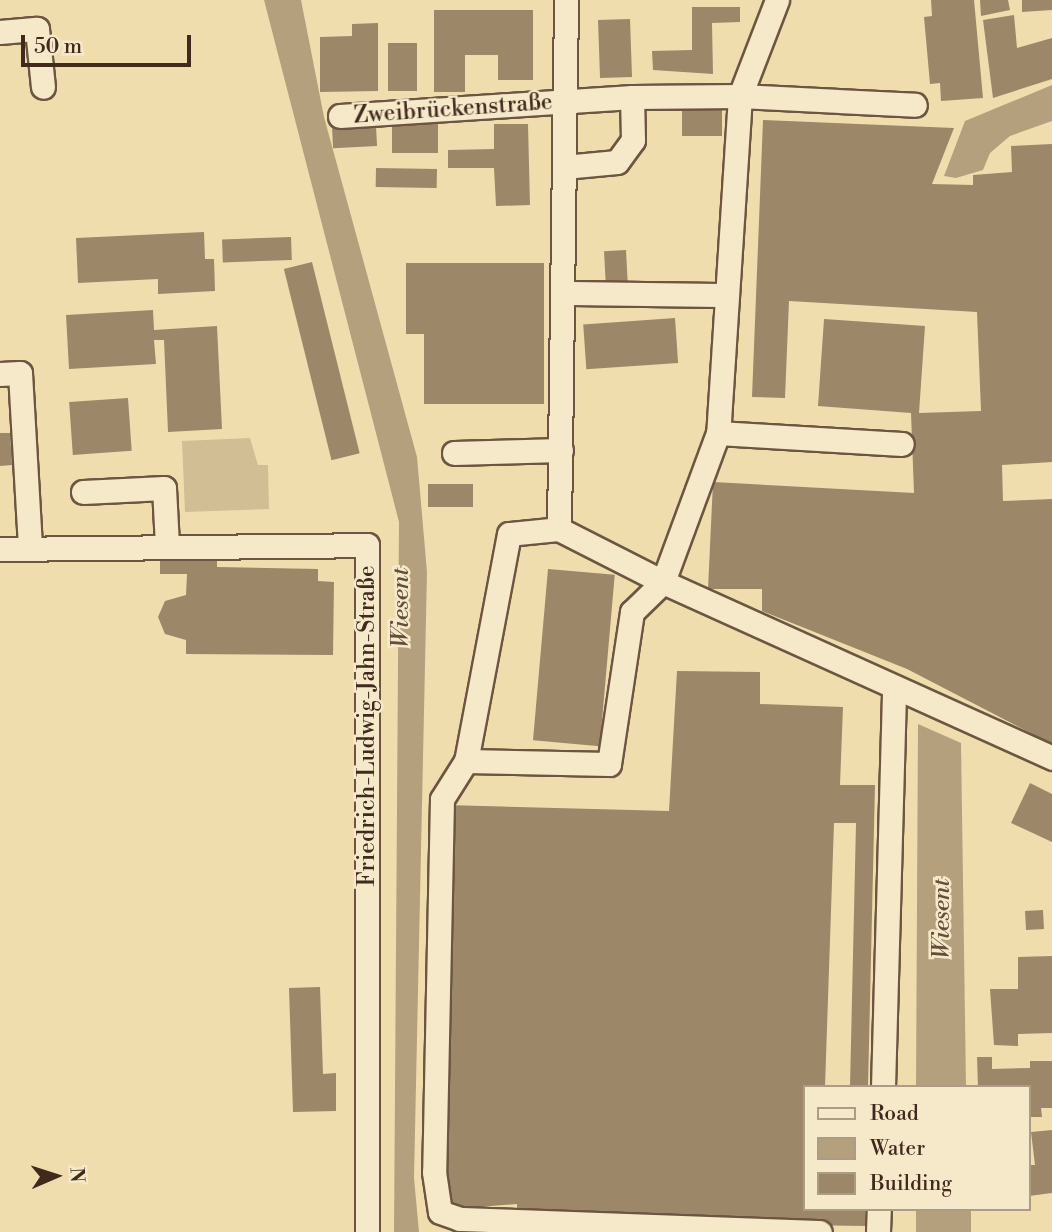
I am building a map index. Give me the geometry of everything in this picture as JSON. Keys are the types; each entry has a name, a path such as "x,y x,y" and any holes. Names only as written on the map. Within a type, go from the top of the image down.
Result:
{"street":[{"name":"Zweibrückenstraße","path":"559,529 566,0"},
{"path":"466,761 609,764 632,612 663,582 718,433 736,96 778,0"},
{"path":"0,32 37,29 43,87"},
{"name":"Zweibrückenstraße","path":"340,116 632,97 736,96 915,105"},
{"path":"564,167 589,168 617,162 633,140 632,97"},
{"path":"564,293 727,295"},
{"path":"0,374 20,373 30,548"},
{"path":"718,433 902,444"},
{"path":"454,453 561,450"},
{"path":"83,492 164,488 167,545"},
{"path":"820,1232 460,1219 440,1212 434,1172 442,799 466,761 509,534 559,529 663,582 1052,758"},
{"name":"Friedrich-Ludwig-Jahn-Straße","path":"0,549 167,545 367,545 367,1232"},
{"path":"883,1085 894,687"},
{"path":"878,1232 879,1211"}],"shaded area":[{"path":"250,438 258,465 268,465 269,509 185,512 182,441"}],"water":[{"name":"Wiesent","path":"264,0 301,0 324,117 417,457 427,572 414,1178 419,1232 394,1232 399,522"},
{"path":"1052,85 1052,121 1010,136 990,153 983,170 956,178 944,176 965,121"},
{"name":"Wiesent","path":"918,724 961,743 966,1085 916,1085"},
{"path":"916,1211 971,1211 971,1232 916,1232"}],"building":[{"path":"931,0 974,0 983,98 941,101 940,83 930,84 924,17 932,16"},
{"path":"980,0 1008,0 1010,10 981,16"},
{"path":"1022,0 1052,0 1052,10 1022,12"},
{"path":"692,7 740,7 740,22 712,23 713,74 653,70 652,51 692,50"},
{"path":"434,10 533,10 533,80 498,80 498,55 465,55 465,92 434,92"},
{"path":"1014,15 1017,48 1052,38 1052,79 993,98 983,20"},
{"path":"630,19 632,77 600,78 598,20"},
{"path":"378,23 378,91 320,92 320,37 352,36 352,24"},
{"path":"388,43 417,43 417,91 388,91"},
{"path":"682,108 722,108 722,136 682,136"},
{"path":"392,119 438,119 438,153 392,153"},
{"path":"763,120 954,128 932,184 973,185 973,175 1012,172 1011,146 1052,144 1052,462 1002,465 1003,501 1052,499 1052,744 907,669 762,611 762,589 708,589 713,482 914,493 911,413 818,406 824,319 925,326 919,413 981,411 977,312 789,301 785,398 752,397"},
{"path":"494,124 528,124 530,205 496,206 494,168 448,168 448,150 494,149"},
{"path":"376,126 377,146 333,148 332,128"},
{"path":"376,168 437,169 437,188 376,187"},
{"path":"204,232 205,259 214,259 215,291 158,294 158,279 78,283 76,238"},
{"path":"291,237 292,260 223,262 222,239"},
{"path":"626,250 628,287 606,288 604,251"},
{"path":"312,262 360,453 332,460 284,269"},
{"path":"406,263 544,263 544,404 424,404 424,334 406,334"},
{"path":"153,310 154,330 217,326 222,429 168,432 164,340 154,340 156,364 69,369 66,315"},
{"path":"675,318 678,363 586,369 583,324"},
{"path":"128,398 132,451 73,455 69,402"},
{"path":"0,433 10,433 12,465 0,466"},
{"path":"428,484 473,484 473,507 428,507"},
{"path":"160,556 217,557 217,567 318,569 318,581 334,582 333,655 186,654 186,640 165,634 158,617 165,601 186,595 187,574 160,574"},
{"path":"548,569 615,575 600,746 533,740"},
{"path":"677,671 760,672 760,704 843,707 840,785 875,785 868,1085 850,1085 856,823 834,823 825,1085 804,1085 804,1211 865,1211 865,1226 517,1221 517,1204 442,1210 446,805 669,811"},
{"path":"1030,783 1052,794 1052,842 1011,823"},
{"path":"1043,910 1044,929 1026,930 1025,911"},
{"path":"1052,956 1052,1033 1018,1034 1018,1046 994,1045 990,989 1018,989 1018,957"},
{"path":"320,987 323,1074 336,1073 336,1111 293,1112 289,988"},
{"path":"977,1057 992,1057 992,1069 1030,1068 1030,1061 1052,1061 1052,1108 1041,1108 1042,1117 1031,1117 1031,1085 978,1085"},
{"path":"1052,1130 1052,1193 1031,1196 1031,1165 1035,1165 1031,1132"}]}
